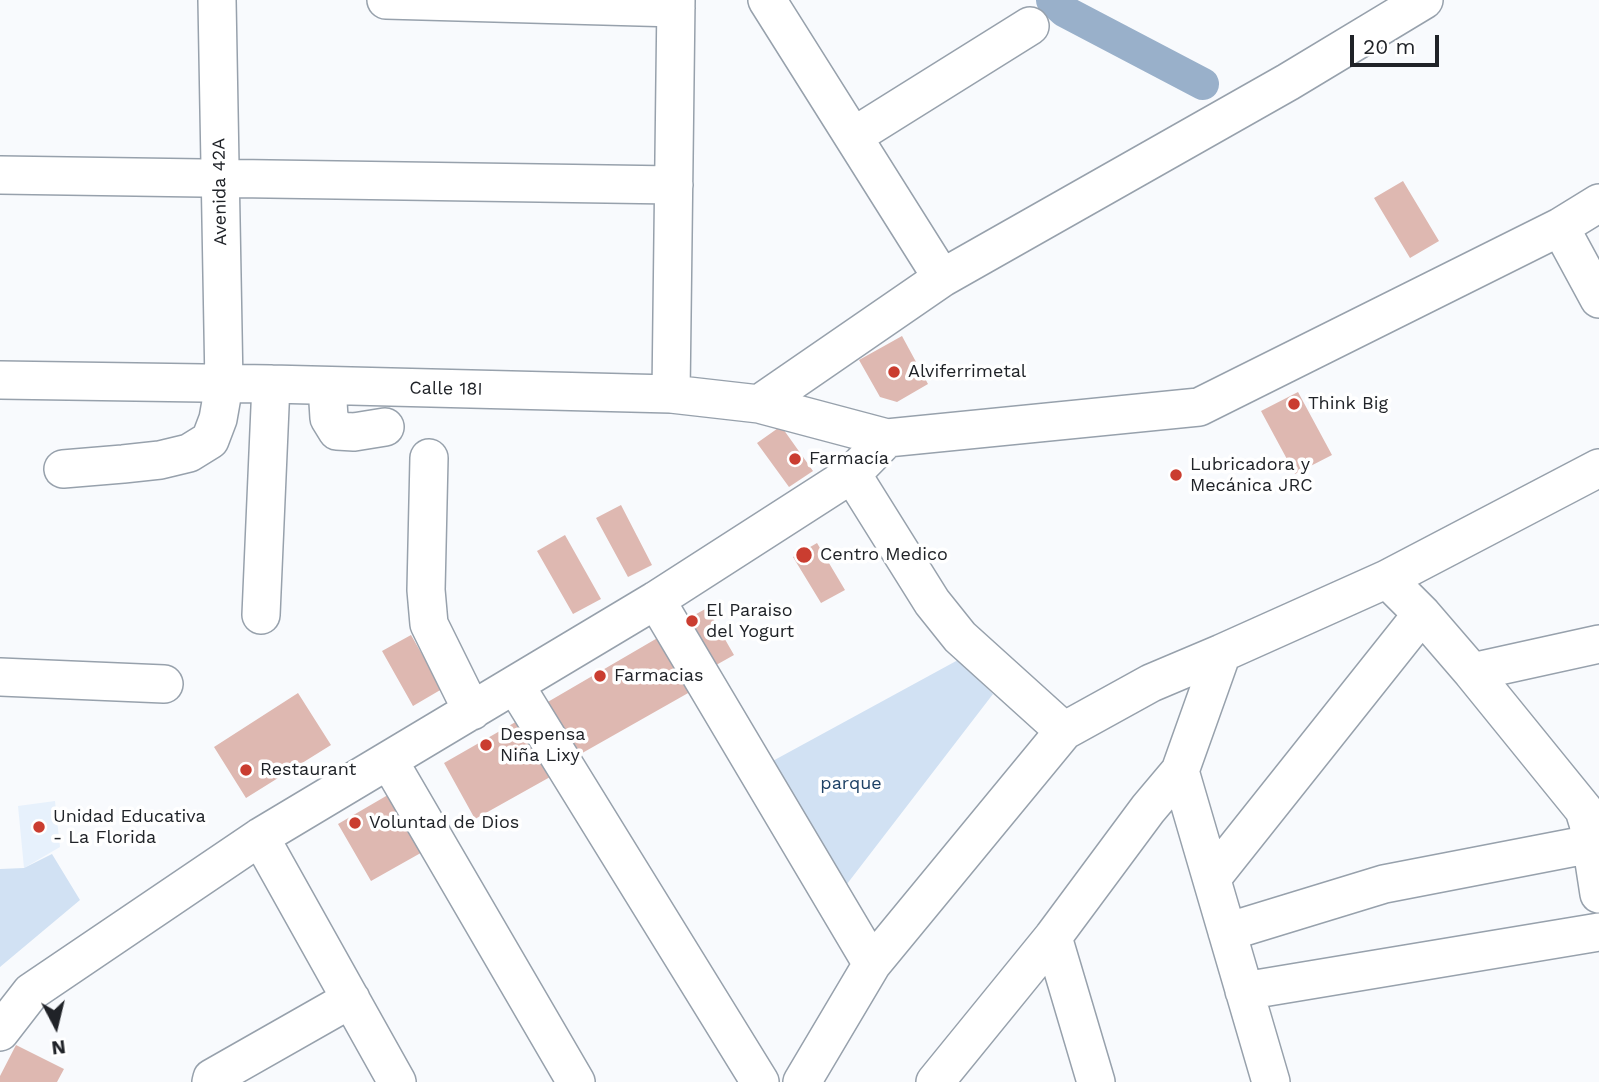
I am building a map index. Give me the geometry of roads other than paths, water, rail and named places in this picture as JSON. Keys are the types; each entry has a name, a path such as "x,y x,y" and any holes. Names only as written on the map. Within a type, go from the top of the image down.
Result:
{"street":[{"name":"Avenida 42A","path":"63,469 148,461 189,453 210,440 218,419 224,385 217,0"},
{"path":"386,0 676,4 671,394"},
{"path":"767,0 942,278"},
{"path":"759,404 942,278 1288,82 1391,10 1424,0"},
{"path":"854,136 1030,26"},
{"path":"0,175 674,185"},
{"path":"0,1031 31,992 260,837 656,600 852,474 887,438 1199,407 1560,227 1599,203"},
{"path":"1560,227 1599,299"},
{"name":"Calle 18I","path":"0,380 671,394 759,404 887,438"},
{"path":"261,615 271,384"},
{"path":"327,386 328,418 337,431 354,432 385,427"},
{"path":"429,458 426,590 429,624 472,711"},
{"path":"802,1082 872,964 1064,731 1151,683 1387,579 1599,468"},
{"path":"852,474 932,602 960,637 1064,731"},
{"path":"1387,579 1422,614 1472,672 1584,810 1599,894"},
{"path":"656,600 872,964"},
{"path":"1212,878 1422,614"},
{"path":"1472,672 1599,644"},
{"path":"935,1082 1053,937 1148,808 1180,771 1222,653"},
{"path":"0,677 163,684"},
{"path":"515,685 760,1082"},
{"path":"389,761 576,1082"},
{"path":"1180,771 1271,1082"},
{"path":"260,837 397,1082"},
{"path":"1227,932 1384,884 1591,844"},
{"path":"1244,991 1599,932"},
{"path":"1053,937 1096,1082"},
{"path":"211,1082 212,1078 351,999"}],"waterway":[{"path":"1052,0 1064,11 1203,84"}],"place":[{"name":"Alviferrimetal","path":"894,372"},
{"name":"Think Big","path":"1294,404"},
{"name":"Farmacía","path":"795,459"},
{"name":"Lubricadora y Mecánica JRC","path":"1176,475"},
{"name":"Centro Medico","path":"804,555"},
{"name":"El Paraiso del Yogurt","path":"692,621"},
{"name":"Farmacias","path":"600,676"},
{"name":"Despensa Niña Lixy","path":"486,745"},
{"name":"Restaurant","path":"246,770"},
{"name":"Voluntad de Dios","path":"355,823"},
{"name":"Unidad Educativa - La Florida","path":"39,827"}],"park label":[{"name":"parque","path":"851,784"}]}
